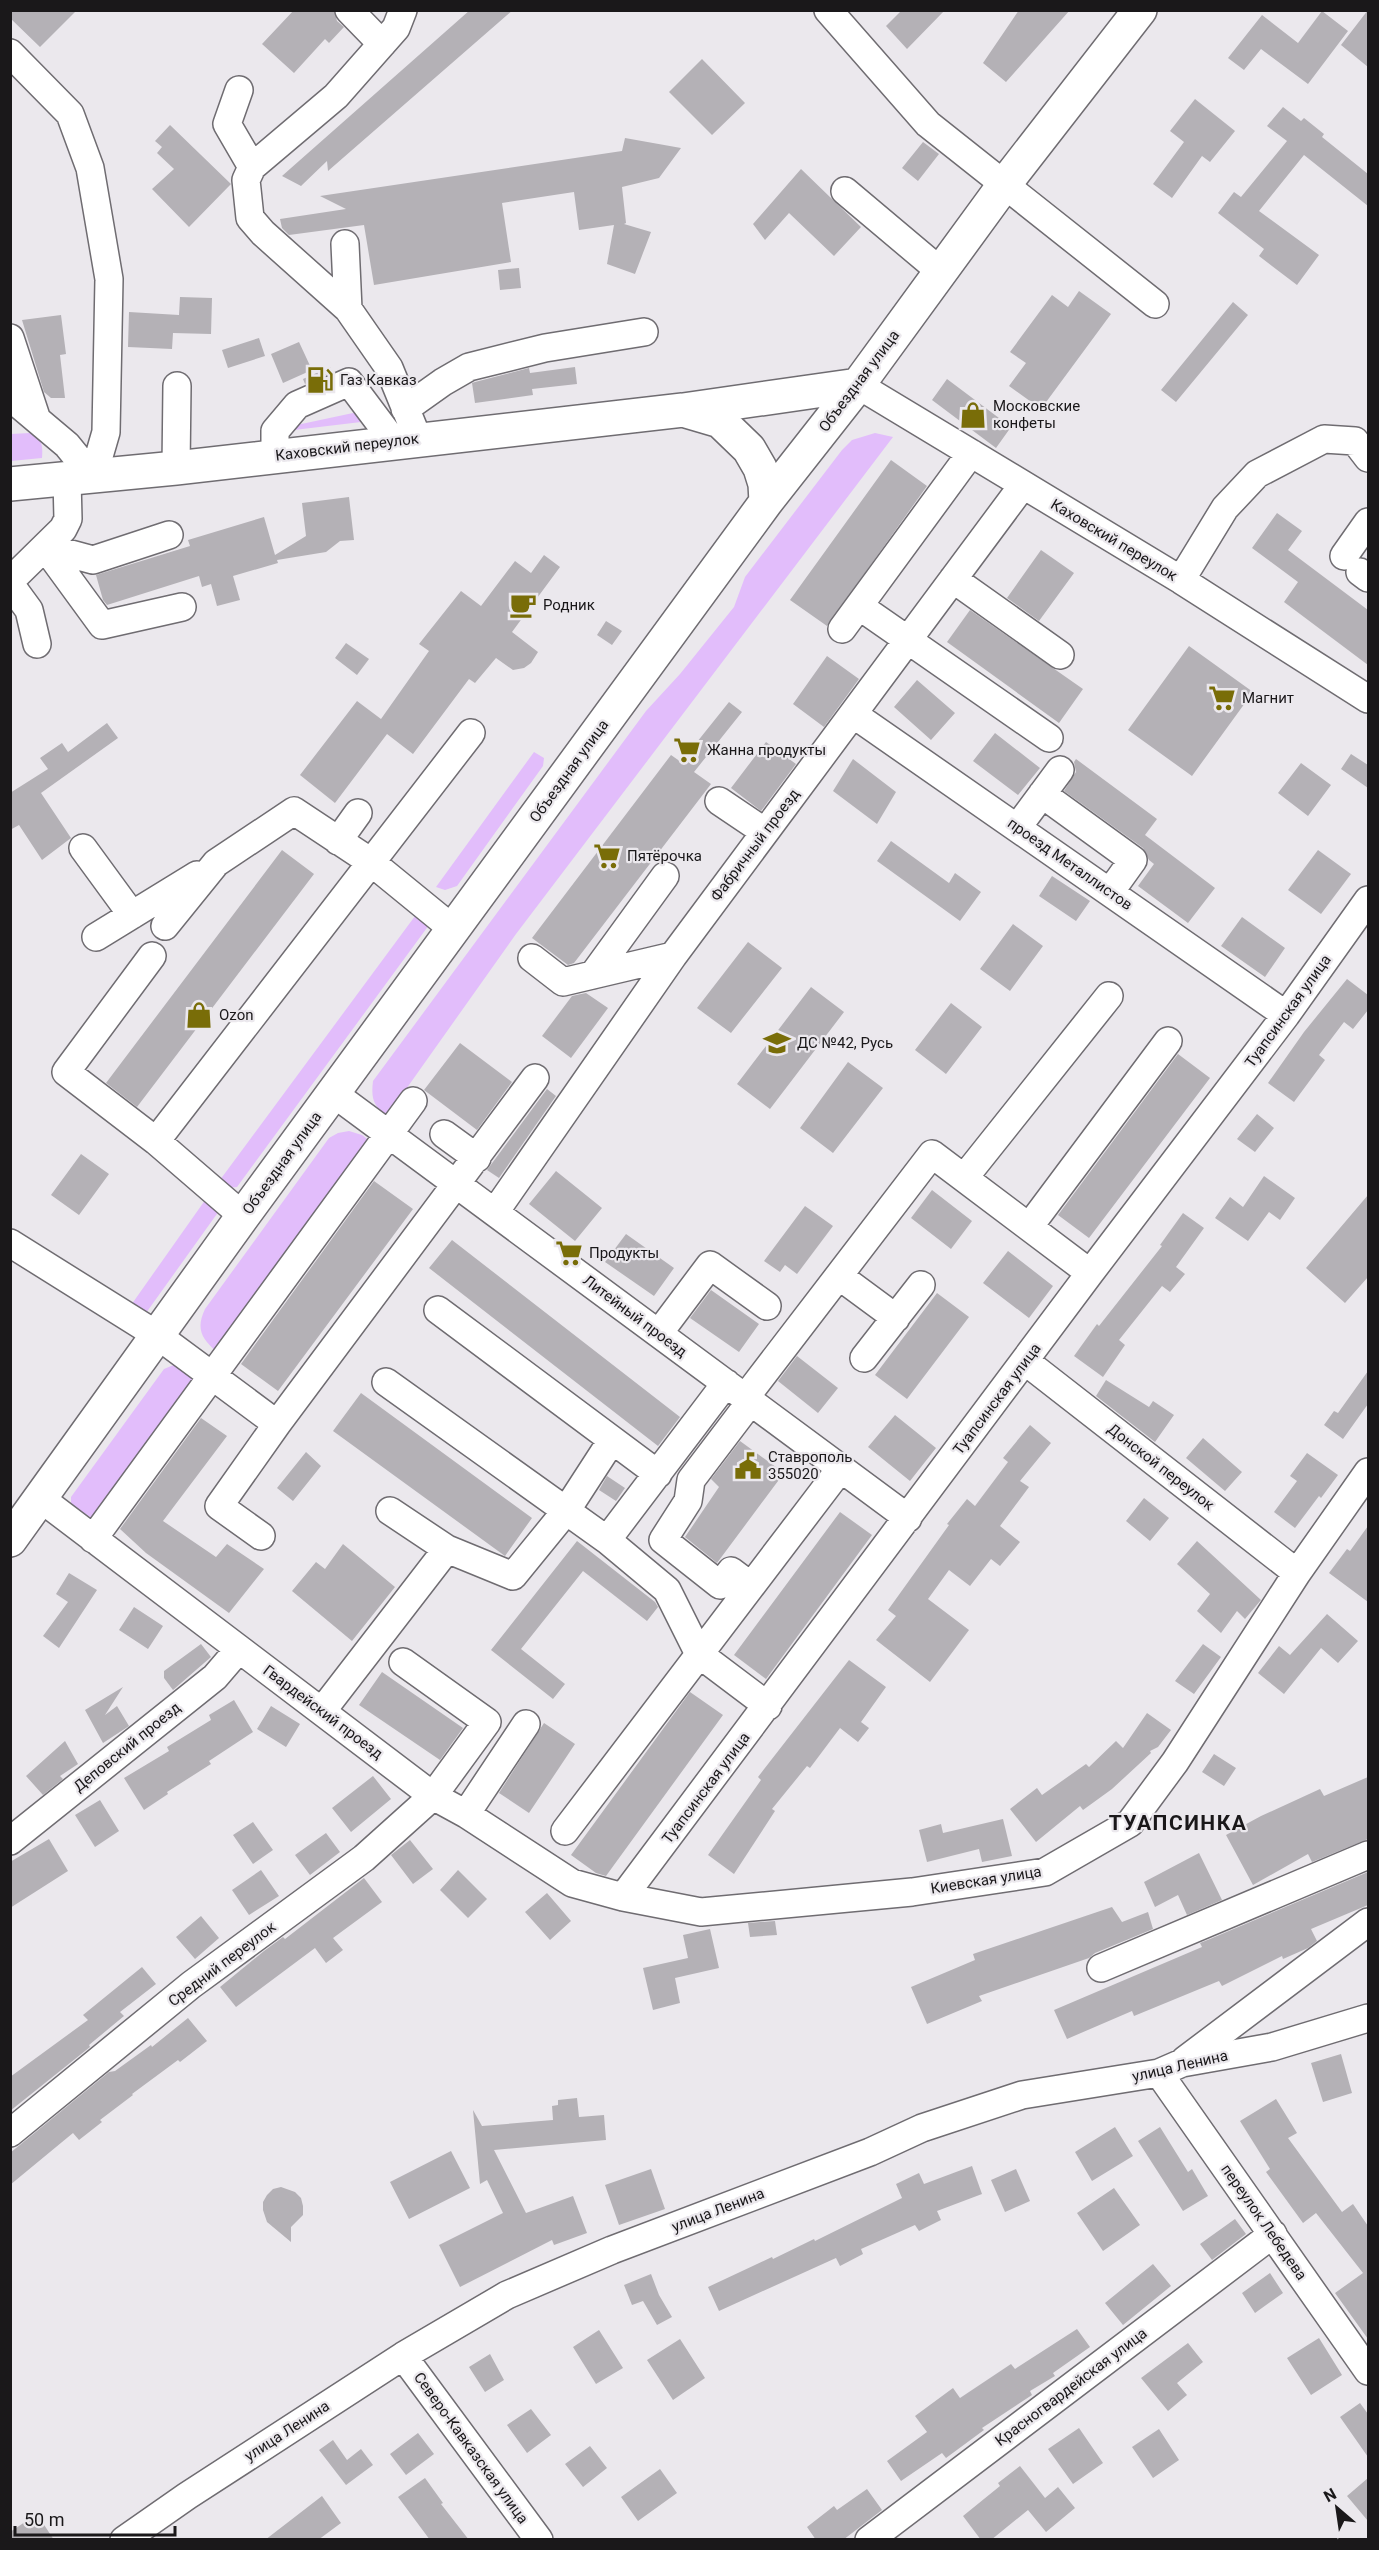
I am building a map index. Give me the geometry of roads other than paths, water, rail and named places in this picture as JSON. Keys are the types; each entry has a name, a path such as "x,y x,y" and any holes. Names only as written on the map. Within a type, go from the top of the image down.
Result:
{"main road":[{"name":"Объездная улица","path":"10,1540 243,1216 766,502 858,385 1004,185 1140,10"},
{"name":"Каховский переулок","path":"10,484 176,468 683,410 858,385"},
{"path":"683,410 720,421 749,448 760,468 765,484 766,502"}],"street":[{"path":"349,10 382,44"},
{"path":"403,10 396,28 336,96 252,167 246,180 250,218 263,233 348,309 389,368 405,409 406,440"},
{"path":"828,10 928,124 1155,304"},
{"path":"10,53 70,114 90,168 109,279 106,432 80,478 63,529 10,582 29,610 37,644"},
{"path":"238,90 227,124 252,167"},
{"path":"846,191 940,271"},
{"path":"345,244 348,309"},
{"path":"405,409 442,382 469,367 545,348 644,332"},
{"path":"10,338 36,417"},
{"path":"275,456 275,430 297,405 349,382 406,440"},
{"name":"Каховский переулок","path":"858,385 1181,580 1368,699"},
{"path":"176,468 177,386"},
{"path":"10,397 67,445 80,478"},
{"path":"1181,580 1225,508 1257,474 1324,439 1354,441 1368,458"},
{"path":"842,629 971,453"},
{"name":"Фабричный проезд","path":"495,1212 673,956 1023,485"},
{"path":"1357,569 1368,522"},
{"path":"45,547 93,560 169,535"},
{"path":"45,547 102,625 182,607"},
{"path":"953,579 1060,655"},
{"path":"859,606 1049,738"},
{"name":"проезд Металлистов","path":"853,714 1287,1015"},
{"path":"156,1141 471,733"},
{"path":"1017,828 1060,770"},
{"path":"1042,794 1133,860 1110,892"},
{"path":"719,801 765,832"},
{"path":"96,937 216,863 294,811 371,862 453,929"},
{"path":"338,841 358,813"},
{"path":"82,848 132,915"},
{"path":"165,926 216,863"},
{"path":"594,975 665,876"},
{"name":"Туапсинская улица","path":"623,1897 1090,1273 1287,1015 1368,900"},
{"path":"152,956 66,1072 156,1141 243,1216"},
{"path":"532,958 563,982 673,956"},
{"path":"964,1178 1109,996"},
{"path":"1029,1227 1168,1041"},
{"path":"261,1536 219,1506 277,1424 535,1078"},
{"name":"Литейный проезд","path":"333,1094 908,1518"},
{"path":"93,1539 413,1101"},
{"path":"444,1134 477,1158"},
{"path":"607,1540 658,1474 741,1394 839,1276 932,1154 1090,1273"},
{"path":"10,1242 157,1335 277,1424"},
{"path":"659,1333 710,1265 767,1306"},
{"path":"839,1276 896,1318"},
{"path":"864,1358 921,1285"},
{"path":"438,1310 658,1474"},
{"name":"Донской переулок","path":"1025,1361 1297,1573"},
{"path":"386,1382 607,1540 667,1590 699,1654 768,1706"},
{"path":"741,1394 691,1480 688,1502 663,1540 720,1585 731,1571 751,1586"},
{"path":"390,1511 447,1549 513,1576 566,1511 612,1440"},
{"path":"565,1831 841,1468"},
{"name":"Киевская улица","path":"623,1897 701,1912 912,1892 1045,1872 1130,1823 1175,1762 1297,1573 1368,1472"},
{"name":"Гвардейский проезд","path":"40,1498 433,1796 466,1814 572,1883 623,1897"},
{"path":"322,1711 447,1549"},
{"name":"Деповский проезд","path":"10,1841 216,1677 239,1649"},
{"name":"Средний переулок","path":"10,2133 191,1986 364,1858 433,1796 487,1722 403,1662"},
{"path":"466,1814 525,1724"},
{"path":"1101,1968 1368,1855"},
{"path":"1170,2068 1368,1922"},
{"name":"улица Ленина","path":"124,2540 187,2496 404,2356 507,2295 612,2250 870,2152 922,2128 1022,2096 1272,2047 1368,2018"},
{"name":"переулок Лебедева","path":"1170,2068 1273,2234 1368,2371"},
{"name":"Красногвардейская улица","path":"869,2540 1273,2234"},
{"name":"Северо-Кавказская улица","path":"404,2356 539,2540"}],"place":[{"name":"Газ Кавказ","path":"320,380"},
{"name":"Московские конфеты","path":"973,415"},
{"name":"Родник","path":"523,605"},
{"name":"Магнит","path":"1222,698"},
{"name":"Жанна продукты","path":"687,750"},
{"name":"Пятёрочка","path":"607,856"},
{"name":"Ozon","path":"199,1015"},
{"name":"ДС №42, Русь","path":"777,1043"},
{"name":"Продукты","path":"569,1253"},
{"name":"Ставрополь 355020","path":"748,1466"}],"district":[{"name":"ТУАПСИНКА","path":"1178,1823"}]}
